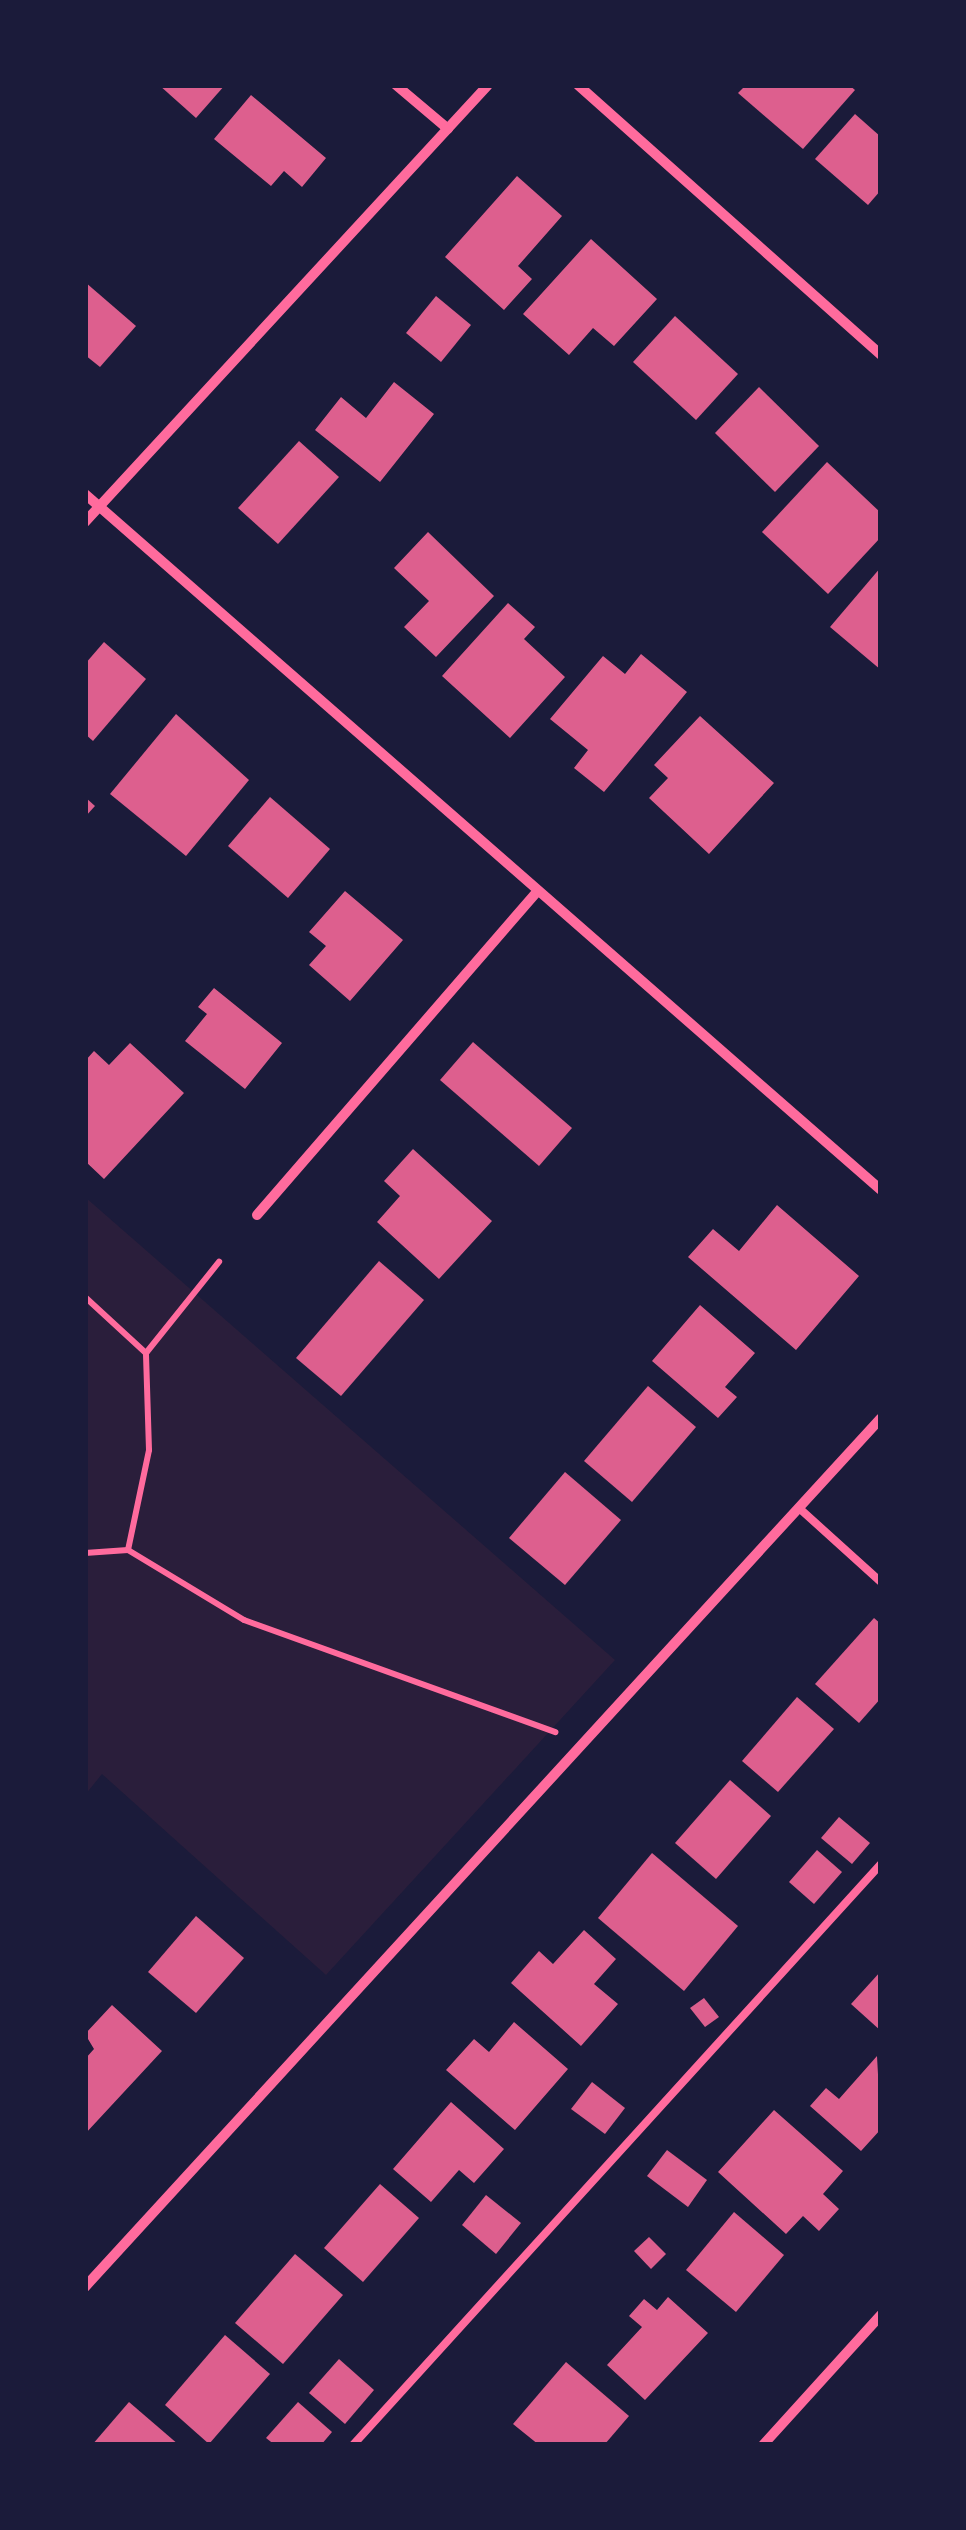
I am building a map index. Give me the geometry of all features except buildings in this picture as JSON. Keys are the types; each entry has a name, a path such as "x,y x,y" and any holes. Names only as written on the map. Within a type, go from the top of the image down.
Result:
{"street":[{"path":"396,85 448,130"},
{"path":"85,522 488,85"},
{"path":"578,85 881,355"},
{"path":"85,494 881,1190"},
{"path":"257,1214 537,892"},
{"path":"85,2287 881,1418"},
{"path":"763,2445 881,2315"}],"lane":[{"path":"799,1508 881,1582"},
{"path":"353,2445 881,1864"}],"path":[{"path":"128,1550 149,1450 146,1353 219,1262"},
{"path":"85,1297 146,1353"},
{"path":"85,1553 128,1550 244,1620 556,1732"}],"shaded area":[{"path":"85,1197 615,1660 326,1975 102,1774 85,1795"}]}
